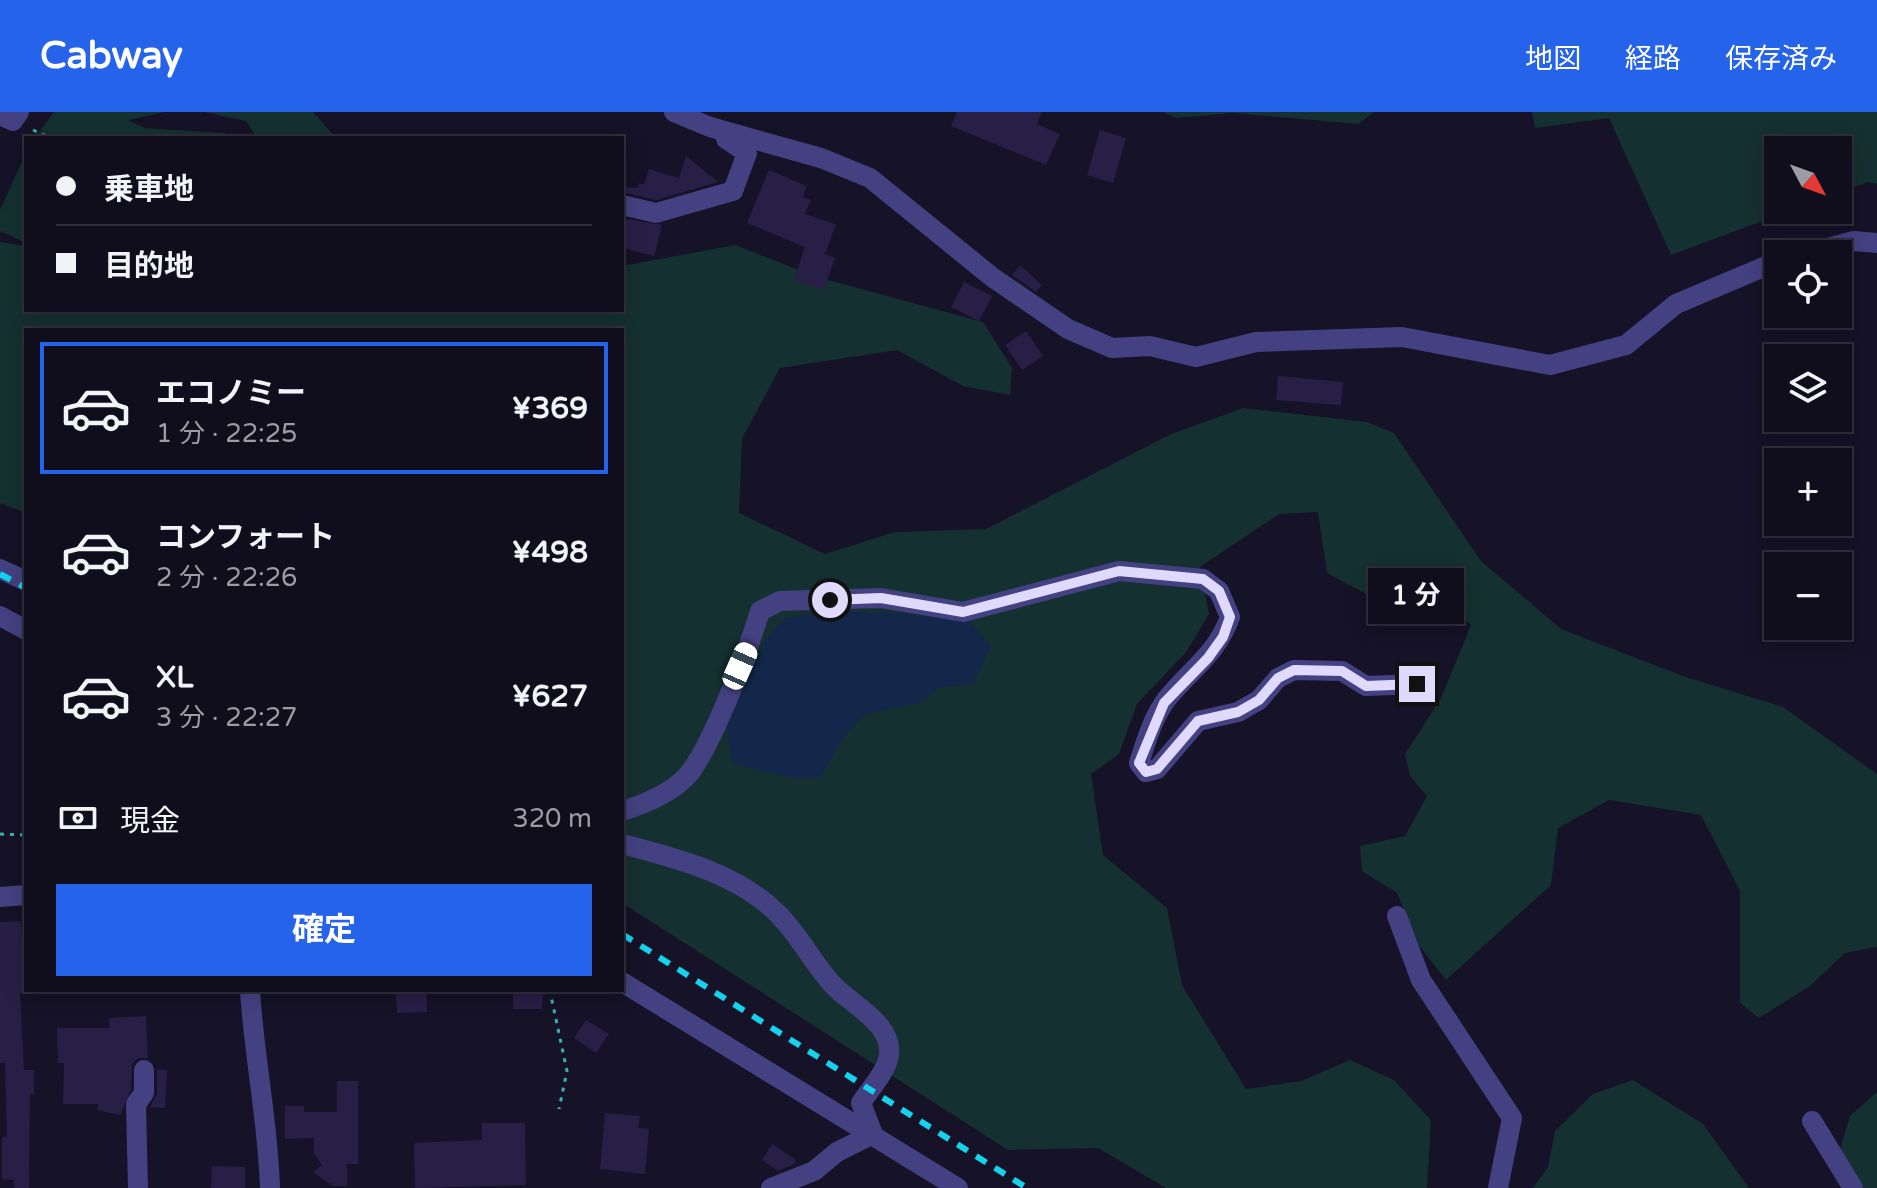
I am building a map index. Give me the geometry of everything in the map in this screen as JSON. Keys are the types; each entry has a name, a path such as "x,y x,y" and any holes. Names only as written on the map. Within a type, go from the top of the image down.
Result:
{"street":[{"path":"0,115 13,121 19,112"},
{"path":"674,112 710,127 821,158 870,178 992,277 1068,329 1112,348 1150,346 1196,357 1256,342 1402,337 1550,365 1626,345 1676,304 1764,267"},
{"path":"624,205 656,213 733,191 747,153 710,127"},
{"path":"1852,242 1877,243"},
{"path":"0,569 24,580"},
{"path":"624,810 649,803 687,776 706,743 751,640 760,611 780,601 881,598 963,612 1119,571 1203,579 1219,591 1230,617 1223,637 1208,658 1164,703 1153,723 1139,763 1146,772 1157,769 1198,721 1238,712 1259,700 1278,678 1294,670 1342,671 1366,686 1417,684"},
{"path":"0,616 24,629"},
{"path":"624,845 678,859 735,883 777,912 834,986 872,1019 886,1037 889,1056 861,1103 873,1134"},
{"path":"0,897 24,895"},
{"path":"1397,916 1407,950 1421,980 1512,1118 1498,1188"},
{"path":"624,983 958,1188"},
{"path":"250,992 254,1051 269,1139 270,1188"},
{"path":"138,1188 136,1104 144,1093 144,1070"},
{"path":"1812,1121 1853,1188"},
{"path":"771,1188 778,1188 814,1171 837,1152 873,1134"}],"path":[{"path":"0,834 24,835"},
{"path":"552,992 567,1071 559,1109"}],"green space":[{"path":"54,112 165,112 128,120 145,128 225,133 229,136 36,136"},
{"path":"204,112 313,112 334,136 256,136 246,121"},
{"path":"1163,112 1374,112 1358,124 1232,113 1176,118"},
{"path":"1532,112 1877,112 1877,184 1868,182 1852,188 1852,136 1764,136 1764,220 1671,255 1609,118 1535,128"},
{"path":"24,157 24,242 0,231 0,210"},
{"path":"0,242 24,246 24,312 199,314 624,312 624,266 735,245 817,277 983,322 1012,368 1010,395 963,386 897,350 780,368 742,439 739,513 825,554 895,532 986,529 1171,434 1243,408 1367,422 1394,433 1481,561 1561,629 1683,676 1783,707 1877,774 1877,947 1845,953 1810,986 1759,1018 1740,1003 1740,891 1701,815 1609,800 1558,828 1551,885 1446,980 1420,947 1397,893 1362,871 1360,846 1405,836 1427,796 1410,776 1405,754 1441,698 1471,625 1429,586 1381,602 1327,573 1318,512 1279,514 1200,567 1209,614 1187,651 1137,704 1119,754 1091,774 1103,855 1167,908 1182,985 1246,1089 1301,1081 1350,1060 1394,1080 1431,1120 1427,1188 1166,1188 1098,1148 1008,1150 624,904 624,328 24,328 24,512 0,503"},
{"path":"1633,1080 1703,1124 1749,1188 1533,1188 1548,1167 1555,1131 1593,1094"},
{"path":"1877,1092 1877,1188 1857,1188 1840,1150 1850,1116"}],"water":[{"path":"821,612 886,612 968,620 991,646 973,684 938,688 922,702 865,715 843,738 820,778 791,778 733,764 726,727 766,639 785,618"}],"building":[{"path":"957,112 1042,112 1037,124 1060,134 1046,165 951,126"},
{"path":"1100,130 1126,138 1113,183 1087,175"},
{"path":"686,156 718,182 656,200 624,192 624,187 638,188 639,183 644,185 649,169 679,178"},
{"path":"769,170 807,186 803,197 811,200 805,214 836,224 825,254 835,258 824,290 794,280 805,247 747,223"},
{"path":"624,218 662,225 654,256 624,248"},
{"path":"1020,265 1042,285 1036,292 1012,275"},
{"path":"964,282 992,296 979,321 951,307"},
{"path":"1026,331 1043,356 1022,370 1005,345"},
{"path":"1278,376 1343,382 1341,405 1276,400"},
{"path":"21,921 25,992 20,993 24,1070 34,1070 34,1094 30,1094 29,1188 14,1188 14,1180 2,1179 2,1137 7,1137 5,1063 0,1063 0,922"},
{"path":"396,992 426,992 427,1012 397,1013"},
{"path":"513,992 543,992 542,1009 513,1009"},
{"path":"146,1016 148,1058 138,1058 132,1064 131,1089 120,1115 97,1110 98,1104 63,1104 64,1063 58,1063 57,1028 109,1028 109,1018"},
{"path":"586,1020 609,1034 596,1053 574,1038"},
{"path":"157,1069 167,1070 165,1108 150,1107 157,1094"},
{"path":"337,1081 358,1081 358,1164 347,1164 347,1186 333,1186 313,1172 322,1165 314,1154 314,1138 285,1139 285,1106 304,1106 304,1112 337,1112"},
{"path":"605,1113 640,1116 638,1128 649,1129 645,1174 600,1169"},
{"path":"482,1123 525,1123 526,1185 415,1188 414,1143 482,1140"},
{"path":"772,1144 796,1160 793,1165 778,1171 762,1160"},
{"path":"212,1166 245,1167 245,1188 211,1188"}],"railway":[{"path":"0,574 24,587"},
{"path":"624,935 1027,1188"}],"route":[{"path":"830,600 881,598 963,612 1119,571 1183,580 1203,579 1219,591 1230,617 1223,637 1208,658 1164,703 1153,723 1139,763 1146,772 1157,769 1198,721 1238,712 1259,700 1278,678 1294,670 1342,671 1366,686 1388,688 1417,684"}]}
